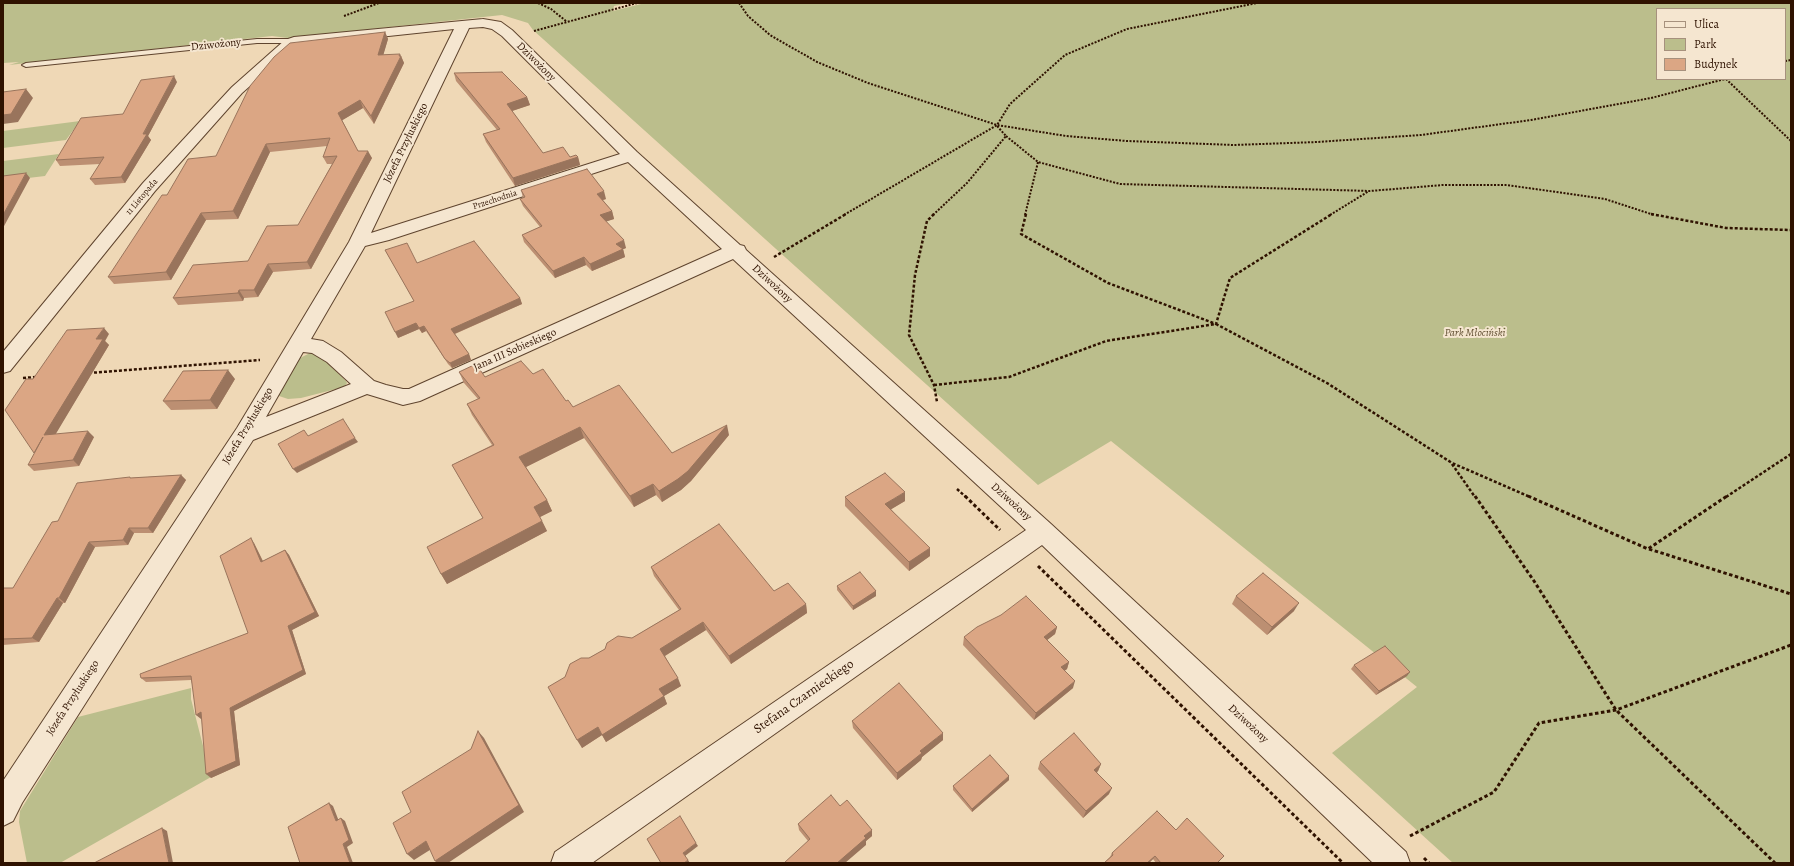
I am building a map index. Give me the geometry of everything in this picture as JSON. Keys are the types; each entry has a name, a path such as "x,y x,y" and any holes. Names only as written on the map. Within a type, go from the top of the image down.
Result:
{"street":[{"name":"Dziwożony","path":"294,41 464,24 483,23 502,28 631,156 737,250 1043,531 1386,860"},
{"name":"Józefa Przyłuskiego","path":"3,811 12,793 245,434 358,242 464,24"},
{"name":"11 Listopada","path":"3,366 149,187 237,90 280,51 294,41"},
{"name":"Przechodnia","path":"358,242 383,236 631,156"},
{"name":"Jana III Sobieskiego","path":"367,386 381,392 403,397 412,396 737,250"},
{"path":"245,434 367,386 334,357 316,346 292,352"},
{"name":"Stefana Czarnieckiego","path":"566,863 1043,531"}],"lane":[{"name":"Dziwożony","path":"26,65 257,41 294,41"}],"path":[{"path":"538,3 550,9 566,21"},
{"path":"531,33 566,21 637,3"},
{"path":"739,3 748,16 770,36 817,62 868,83 997,125 1066,136 1127,141 1234,145 1317,142 1421,135 1531,120 1651,98 1722,80"},
{"path":"772,258 997,125 1010,104 1065,55 1127,30 1257,3"},
{"path":"1727,80 1791,141"},
{"path":"997,125 1006,136 1038,162 1120,184 1370,190 1443,185 1507,185 1605,199 1659,217 1726,228 1791,230"},
{"path":"926,425 939,409 934,385 909,335 915,275 927,221 967,182 1006,136"},
{"path":"1038,162 1021,234 1108,283 1216,324 1327,383 1452,463 1648,549 1791,594"},
{"path":"1216,324 1230,278 1370,190"},
{"path":"934,385 1009,377 1106,341 1216,324"},
{"path":"82,373 292,352"},
{"path":"19,378 43,376"},
{"path":"1648,549 1791,454"},
{"path":"1452,463 1534,581 1616,710 1775,863"},
{"path":"1386,860 1403,839 1494,792 1539,723 1616,710 1791,644"}],"green space":[{"name":"Park Młociński","path":"3,3 629,3 614,6 613,11 645,3 1791,3 1791,863 1453,863 1332,753 1417,687 1111,441 1038,485 533,30 528,23 502,15 288,38 272,36 9,65 19,62 3,63"},
{"path":"80,121 66,140 3,148 3,131"},
{"path":"59,154 45,176 3,181 3,161"},
{"path":"310,353 318,354 347,383 344,387 301,398 288,399 279,396 278,394 296,360"},
{"path":"191,688 191,699 211,777 60,863 27,863 19,822 20,811 78,717"}],"building":[{"path":"385,32 378,55 400,54 399,56 401,56 371,116 360,100 338,113 358,151 368,151 307,262 268,264 254,290 239,290 238,293 173,298 193,265 248,261 267,226 298,225 337,156 323,157 330,138 266,144 233,211 201,213 166,272 108,277 162,195 167,195 188,159 216,156 250,86 274,57 290,43"},
{"path":"502,72 527,97 507,104 543,153 563,147 570,157 576,155 578,157 513,178 483,134 500,129 454,73"},
{"path":"174,76 143,134 147,134 121,177 90,179 104,157 56,160 81,118 123,114 141,80"},
{"path":"26,89 11,114 3,115 3,92"},
{"path":"587,169 604,191 597,194 612,211 600,215 624,240 616,244 623,249 590,264 584,257 553,271 522,235 542,226 520,199 525,197 521,190"},
{"path":"26,173 3,215 3,176"},
{"path":"474,241 520,298 451,329 469,354 450,363 445,359 424,326 419,328 416,323 395,332 385,312 414,301 385,250 407,243 417,263"},
{"path":"104,328 96,339 103,339 44,435 88,431 73,460 28,465 43,437 34,453 5,410 26,379 33,379 67,330"},
{"path":"521,361 533,374 543,369 566,401 568,400 573,407 619,385 672,453 727,425 688,471 678,479 659,491 653,484 630,496 580,427 519,457 547,500 534,507 542,521 441,574 427,547 483,518 452,465 494,445 467,404 480,398 459,372 476,364 485,377"},
{"path":"228,370 210,400 163,401 183,371"},
{"path":"343,419 355,438 293,469 278,444 304,430 308,436"},
{"path":"885,473 905,492 885,504 930,548 909,562 845,497"},
{"path":"181,475 148,528 129,528 123,540 89,542 59,598 57,598 32,638 3,639 3,588 13,588 52,522 58,521 77,483 130,477"},
{"path":"719,524 774,591 788,583 806,604 729,656 703,622 660,649 678,678 659,689 664,696 602,735 598,727 577,740 548,687 565,677 570,664 581,658 589,658 605,649 607,643 618,636 632,638 681,609 651,567"},
{"path":"251,538 261,562 285,550 315,612 288,626 303,670 230,708 236,761 206,774 201,712 196,715 191,676 141,678 140,674 248,633 220,556"},
{"path":"860,572 876,591 853,606 837,586"},
{"path":"1263,573 1299,603 1272,627 1236,596"},
{"path":"1026,596 1057,627 1044,637 1069,662 1061,667 1075,681 1036,713 964,637 977,627 1001,615"},
{"path":"1385,646 1410,672 1379,691 1354,665"},
{"path":"899,683 943,733 920,751 922,753 897,773 852,721"},
{"path":"478,731 519,805 435,861 426,841 407,854 393,823 411,812 402,792 471,749"},
{"path":"1074,733 1101,764 1094,770 1112,788 1086,811 1040,762"},
{"path":"990,755 1009,776 972,809 953,786"},
{"path":"831,795 840,806 847,800 872,830 864,836 866,838 837,863 784,863 810,839 798,824"},
{"path":"329,803 336,821 341,818 349,840 343,844 350,863 300,863 288,827"},
{"path":"1157,811 1176,830 1187,818 1224,856 1217,863 1161,863 1155,856 1147,863 1104,863 1113,855 1112,853"},
{"path":"680,816 696,843 683,853 688,860 684,863 661,863 647,839"},
{"path":"162,828 169,863 94,863"}]}
